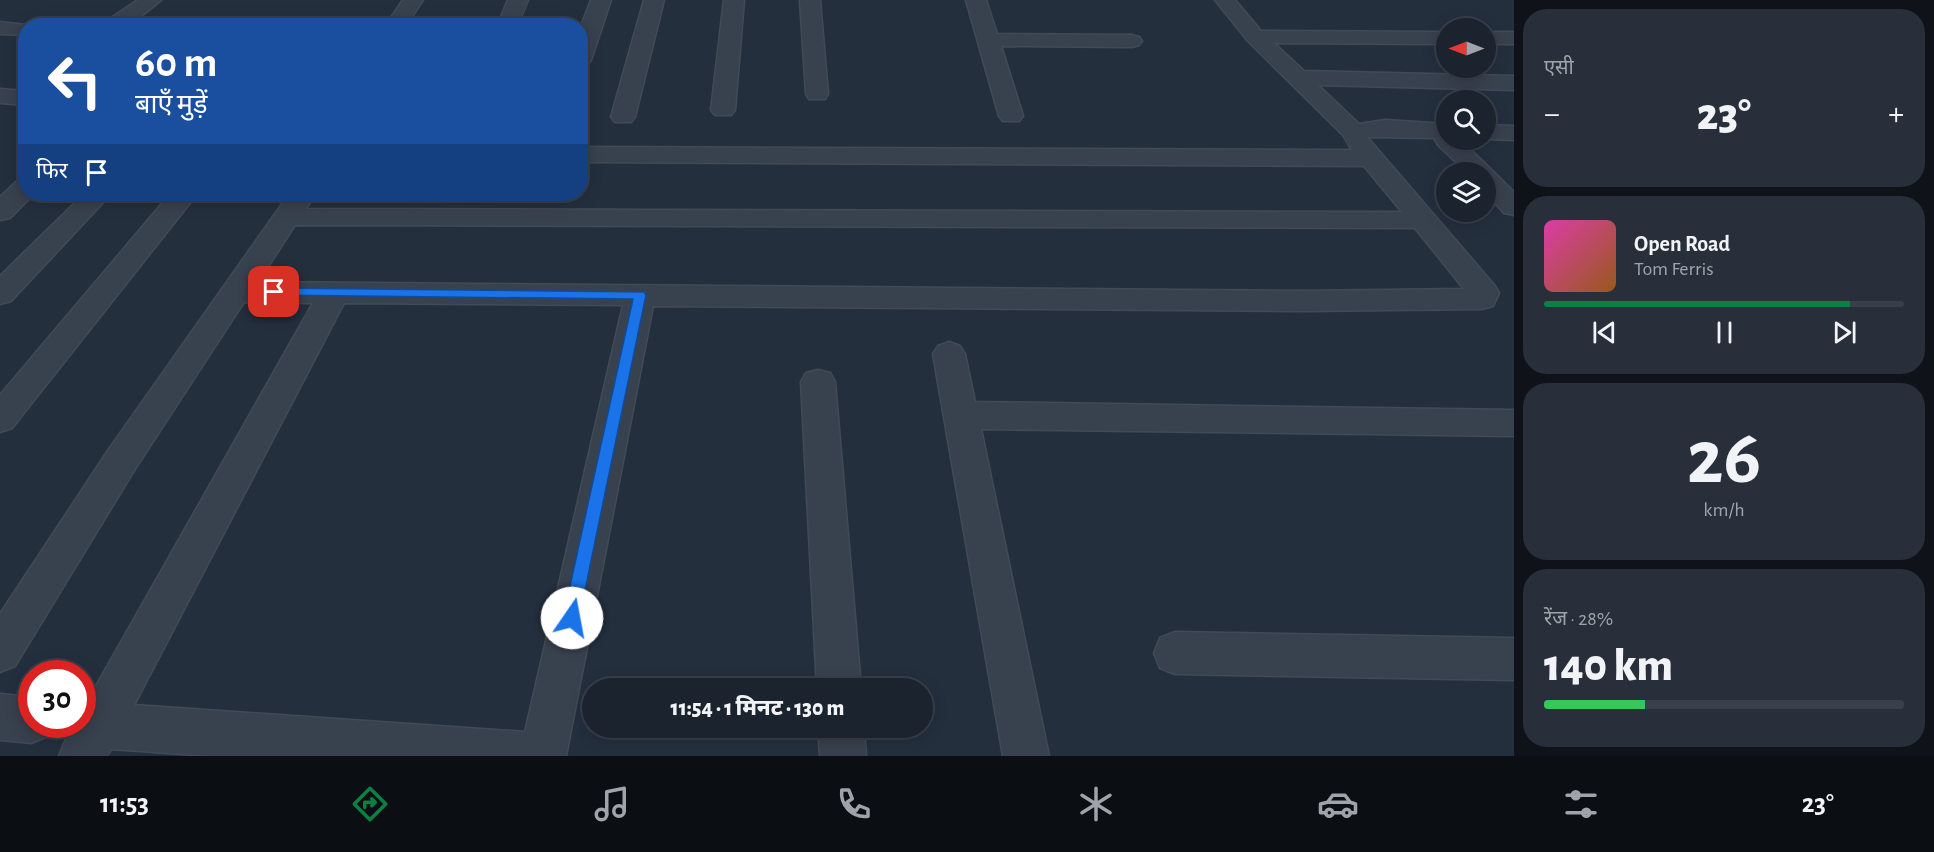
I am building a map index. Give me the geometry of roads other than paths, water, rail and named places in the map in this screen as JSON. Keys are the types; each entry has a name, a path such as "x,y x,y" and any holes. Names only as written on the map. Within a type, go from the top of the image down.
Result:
{"street":[{"path":"127,18 151,0"},
{"path":"401,18 413,0"},
{"path":"510,18 518,0"},
{"path":"588,37 601,0"},
{"path":"623,117 654,0"},
{"path":"723,110 735,0"},
{"path":"810,0 817,94"},
{"path":"976,0 1011,116"},
{"path":"234,292 1314,301 1482,299 1484,293 1355,138 1355,133 1255,37 1225,0"},
{"path":"0,28 18,29"},
{"path":"1255,37 1436,38"},
{"path":"1496,38 1514,38"},
{"path":"988,40 1132,41"},
{"path":"1298,78 1514,83"},
{"path":"0,96 18,97"},
{"path":"1355,133 1373,129 1436,134"},
{"path":"1496,132 1514,133"},
{"path":"1459,150 1471,162"},
{"path":"588,154 1372,158"},
{"path":"1496,188 1514,207"},
{"path":"0,212 18,195"},
{"path":"0,294 91,201"},
{"path":"0,419 178,201"},
{"path":"0,651 122,459 295,205 1424,220"},
{"path":"96,721 334,293"},
{"path":"543,756 640,295"},
{"path":"949,354 1026,756"},
{"path":"818,382 837,678"},
{"path":"960,415 1514,423"},
{"path":"1175,653 1514,659"},
{"path":"0,717 18,719"},
{"path":"96,735 534,756"},
{"path":"842,738 843,756"}]}
